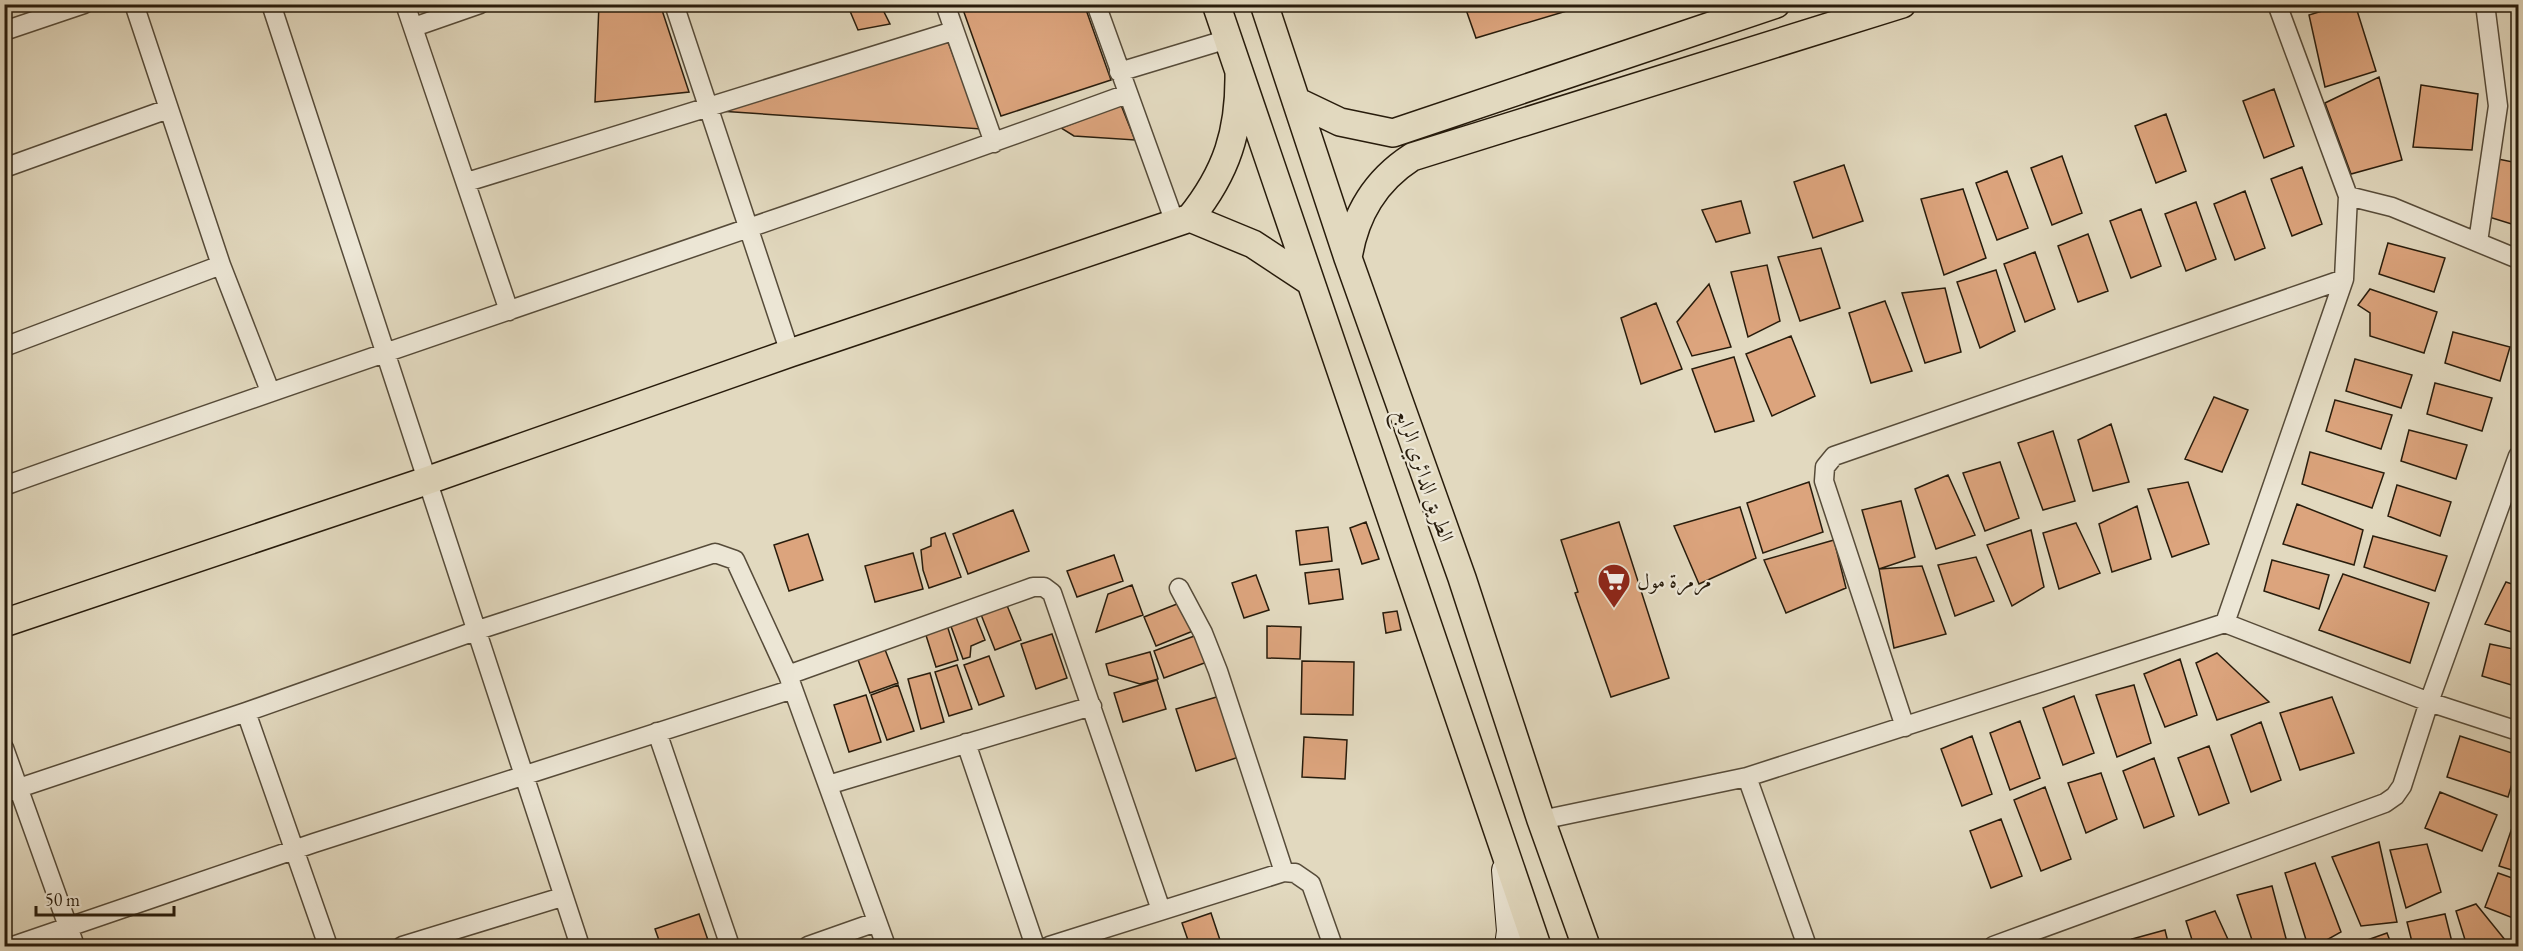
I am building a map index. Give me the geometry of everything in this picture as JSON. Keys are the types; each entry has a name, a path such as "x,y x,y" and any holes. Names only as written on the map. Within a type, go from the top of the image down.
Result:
{"main road":[{"path":"1216,4 1537,946"},
{"name":"الطريق الدائري الرابع","path":"1264,4 1348,258 1462,578 1541,820 1586,946"},
{"path":"1296,101 1340,122 1393,133 1776,4"},
{"path":"1348,258 1355,228 1368,200 1387,176 1412,157 1902,4"},
{"path":"4,623 426,481 1182,221 1215,182 1230,150 1240,98 1239,72"},
{"path":"1182,221 1253,244 1309,281"}],"street":[{"path":"6,24 84,4"},
{"path":"134,4 221,265 270,391"},
{"path":"271,4 562,897 580,946"},
{"path":"405,4 509,311"},
{"path":"414,27 480,4"},
{"path":"674,4 790,354"},
{"path":"945,4 994,142"},
{"path":"1096,4 1119,72 1182,221"},
{"path":"2225,623 2344,279 2348,196 2277,4"},
{"path":"2478,242 2498,106 2485,4"},
{"path":"467,182 953,31"},
{"path":"1119,72 1228,39"},
{"path":"4,486 270,391 509,311 1128,94"},
{"path":"4,168 168,109"},
{"path":"2348,196 2392,207 2518,259"},
{"path":"4,347 221,265"},
{"path":"1905,727 1824,481 1825,467 1834,456 2344,279"},
{"path":"1993,946 2385,803 2395,796 2402,786 2429,702 2518,456"},
{"path":"12,791 246,712 475,630 715,553 735,560 791,682 886,946"},
{"path":"13,946 72,938 294,850 657,732 1033,587 1044,587 1052,593 1161,910"},
{"path":"1179,588 1203,633 1218,671 1284,872"},
{"path":"1541,820 1746,777 2225,623 2429,702 2518,731"},
{"path":"828,785 1092,706"},
{"path":"246,712 328,946"},
{"path":"657,732 730,946"},
{"path":"966,743 1035,946"},
{"path":"4,748 12,791 72,938"},
{"path":"1746,777 1807,946"},
{"path":"1503,848 1510,925 1508,946"},
{"path":"1049,946 1284,872 1295,873 1311,884 1333,946"},
{"path":"402,946 562,897"},
{"path":"808,946 876,922"}],"building":[{"path":"599,4 660,4 689,92 595,102"},
{"path":"847,4 880,4 890,24 858,30"},
{"path":"961,4 1084,4 1111,80 1001,116"},
{"path":"1464,4 1590,4 1476,38"},
{"path":"2345,4 2355,4 2376,71 2325,87 2309,15"},
{"path":"947,39 981,129 719,111"},
{"path":"2379,77 2402,160 2351,174 2325,103"},
{"path":"2421,85 2478,94 2472,150 2413,147"},
{"path":"2274,89 2294,146 2264,158 2243,101"},
{"path":"1121,105 1135,140 1074,136 1061,128"},
{"path":"2166,114 2186,171 2156,183 2135,126"},
{"path":"2062,156 2082,213 2052,225 2031,168"},
{"path":"2498,159 2518,163 2518,226 2489,217"},
{"path":"1844,165 1863,221 1813,238 1794,182"},
{"path":"2302,167 2322,224 2292,236 2271,179"},
{"path":"2007,171 2028,228 1997,240 1976,183"},
{"path":"1963,189 1986,258 1944,275 1921,199"},
{"path":"2245,191 2265,248 2235,260 2214,204"},
{"path":"1741,201 1750,233 1716,242 1702,210"},
{"path":"2196,202 2216,259 2186,271 2165,214"},
{"path":"2141,209 2161,266 2131,278 2110,221"},
{"path":"2088,234 2108,291 2078,302 2058,246"},
{"path":"2388,243 2445,258 2434,292 2379,274"},
{"path":"1821,248 1840,308 1800,321 1778,257"},
{"path":"2035,252 2055,309 2025,322 2004,264"},
{"path":"1767,265 1780,321 1748,337 1731,272"},
{"path":"1996,270 2015,331 1980,348 1957,282"},
{"path":"1709,284 1731,347 1692,356 1677,322"},
{"path":"1945,288 1961,352 1925,363 1902,293"},
{"path":"2370,289 2437,312 2424,353 2370,336 2370,313 2358,305"},
{"path":"1885,301 1912,371 1871,383 1849,313"},
{"path":"1656,303 1682,369 1641,384 1621,318"},
{"path":"2453,332 2510,347 2500,381 2445,363"},
{"path":"1791,336 1815,396 1772,416 1746,354"},
{"path":"1734,357 1754,421 1715,432 1692,369"},
{"path":"2355,359 2412,375 2401,408 2346,391"},
{"path":"2435,383 2492,398 2482,431 2427,414"},
{"path":"2214,397 2248,410 2222,472 2185,459"},
{"path":"2335,400 2392,415 2381,449 2326,431"},
{"path":"2111,424 2129,482 2093,491 2078,440"},
{"path":"2409,430 2467,445 2456,479 2401,461"},
{"path":"2053,431 2075,501 2043,510 2018,443"},
{"path":"2310,452 2384,473 2372,508 2302,484"},
{"path":"2000,462 2019,518 1985,531 1963,473"},
{"path":"1948,475 1975,535 1936,549 1915,489"},
{"path":"1809,482 1823,532 1763,553 1747,503"},
{"path":"2188,482 2209,544 2172,557 2148,489"},
{"path":"2397,485 2451,502 2440,536 2388,516"},
{"path":"1901,501 1915,557 1879,569 1862,510"},
{"path":"2297,504 2363,530 2354,565 2283,544"},
{"path":"2137,506 2151,559 2112,572 2099,524"},
{"path":"1740,507 1756,558 1699,584 1674,526"},
{"path":"1013,510 1029,551 968,574 953,534"},
{"path":"1366,522 1379,559 1362,564 1350,528"},
{"path":"1619,522 1669,678 1611,697 1575,593 1578,592 1561,540"},
{"path":"2076,523 2100,573 2059,589 2043,533"},
{"path":"1328,527 1332,561 1300,565 1296,531"},
{"path":"2031,530 2044,587 2012,606 1987,545"},
{"path":"945,533 961,577 929,588 923,570 921,550 931,546 931,538"},
{"path":"808,534 823,580 789,591 774,545"},
{"path":"2373,536 2447,556 2435,591 2364,567"},
{"path":"1834,540 1846,588 1786,613 1764,560"},
{"path":"913,553 923,589 875,602 865,566"},
{"path":"1114,555 1123,581 1077,597 1067,571"},
{"path":"1976,557 1994,601 1955,616 1938,565"},
{"path":"2272,560 2329,575 2319,609 2264,591"},
{"path":"1922,566 1946,634 1894,648 1879,569"},
{"path":"1339,569 1343,599 1309,604 1305,573"},
{"path":"2343,574 2429,603 2410,663 2319,630"},
{"path":"1256,575 1269,610 1244,618 1232,583"},
{"path":"2506,582 2518,586 2518,634 2485,624"},
{"path":"1132,585 1143,615 1096,632 1108,594"},
{"path":"1182,602 1193,631 1156,646 1144,617"},
{"path":"1006,603 1021,640 995,650 980,612"},
{"path":"1397,611 1401,630 1386,633 1383,613"},
{"path":"974,612 985,640 971,646 970,657 963,659 949,621"},
{"path":"946,622 958,660 936,667 924,629"},
{"path":"1267,626 1301,627 1300,659 1267,658"},
{"path":"1052,634 1067,678 1036,689 1021,644"},
{"path":"1197,635 1207,662 1164,678 1154,651"},
{"path":"2490,644 2518,650 2518,687 2482,676"},
{"path":"884,647 898,683 870,693 857,657"},
{"path":"1150,652 1158,679 1140,684 1109,675 1106,664"},
{"path":"2217,653 2269,702 2217,720 2196,663"},
{"path":"989,656 1004,696 979,705 964,665"},
{"path":"2180,659 2197,715 2165,727 2144,674"},
{"path":"1302,661 1354,662 1353,715 1301,714"},
{"path":"957,665 972,709 949,716 935,672"},
{"path":"930,673 944,722 921,729 908,679"},
{"path":"1157,680 1166,709 1123,722 1114,693"},
{"path":"898,685 914,731 887,740 871,695"},
{"path":"2134,685 2151,743 2117,757 2096,695"},
{"path":"866,695 881,742 849,752 834,705"},
{"path":"1220,696 1239,757 1196,771 1176,709"},
{"path":"2074,696 2094,753 2063,765 2043,708"},
{"path":"2332,697 2354,753 2300,770 2280,713"},
{"path":"2020,721 2040,778 2010,790 1990,733"},
{"path":"2261,722 2281,780 2251,792 2231,735"},
{"path":"1972,736 1992,794 1962,806 1941,749"},
{"path":"2460,736 2518,755 2518,764 2508,797 2447,777"},
{"path":"1304,737 1347,740 1345,779 1302,777"},
{"path":"2209,746 2229,803 2199,815 2178,758"},
{"path":"2154,758 2174,816 2144,828 2123,771"},
{"path":"2101,773 2117,819 2086,833 2068,783"},
{"path":"2045,787 2071,859 2041,871 2014,800"},
{"path":"2440,792 2497,815 2482,851 2425,828"},
{"path":"2516,816 2518,817 2518,872 2499,866"},
{"path":"2001,819 2022,876 1991,888 1970,831"},
{"path":"2379,842 2397,922 2361,926 2332,857"},
{"path":"2427,844 2441,892 2406,908 2390,850"},
{"path":"2315,863 2341,932 2316,946 2308,946 2285,873"},
{"path":"2498,873 2518,880 2518,920 2485,907"},
{"path":"2272,886 2288,946 2254,946 2237,895"},
{"path":"2476,904 2510,946 2467,946 2456,911"},
{"path":"2215,911 2231,946 2194,946 2186,921"},
{"path":"1211,913 1222,946 1190,946 1182,923"},
{"path":"699,914 710,946 661,946 655,929"},
{"path":"2445,914 2453,946 2413,946 2407,922"},
{"path":"2165,930 2169,946 2135,946 2132,939"},
{"path":"2387,933 2392,946 2353,946 2353,945"}],"place":[{"name":"مرمرة مول","path":"1614,609"}]}
